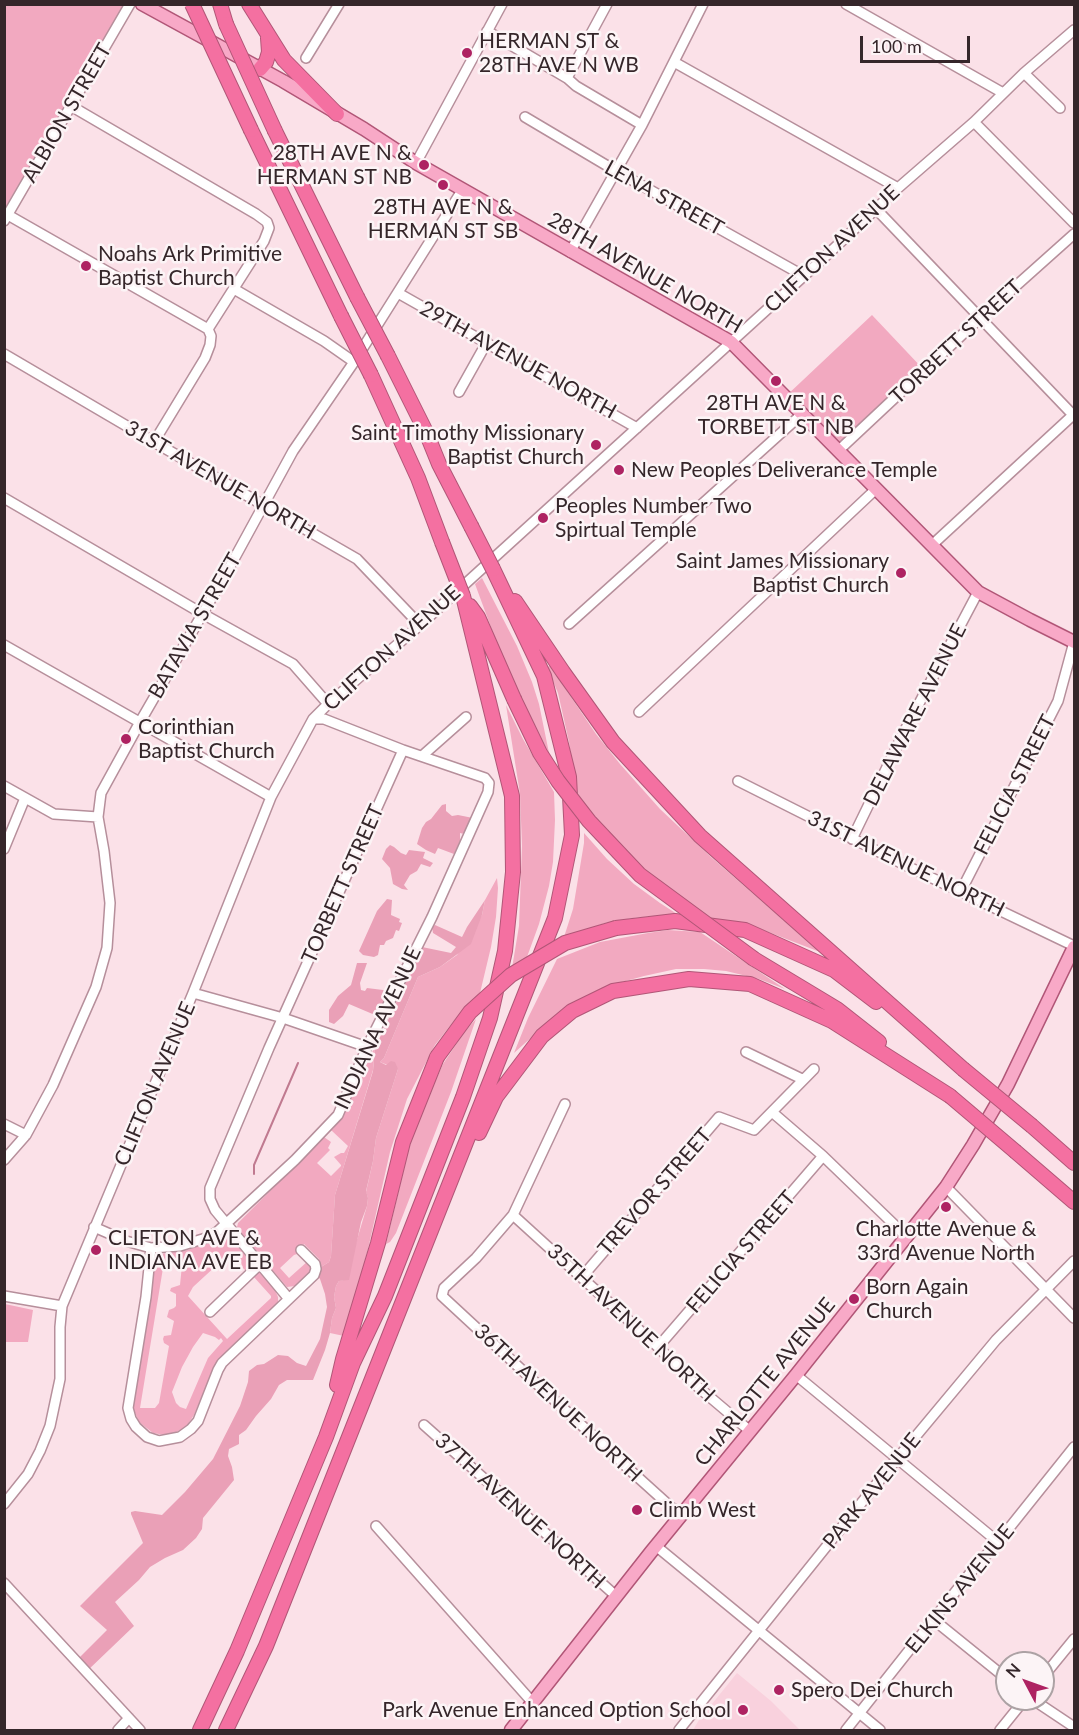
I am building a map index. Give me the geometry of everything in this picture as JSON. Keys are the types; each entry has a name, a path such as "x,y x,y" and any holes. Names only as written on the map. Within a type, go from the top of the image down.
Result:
{"highway":[{"path":"192,4 211,49 418,478 463,596 512,796 513,872 505,951 490,1018 463,1097 385,1296 353,1363 326,1437 237,1651 200,1731"},
{"path":"220,4 226,24 275,131 426,432 439,464 544,676 569,777 572,835 555,918 266,1646 225,1731"},
{"path":"249,4 284,60 337,114"},
{"path":"260,69 266,62 269,52 268,35"},
{"path":"493,569 613,742 700,836 963,1069"},
{"path":"463,596 478,617 540,753 589,821 640,874 753,959 837,1009 950,1096 1074,1202"},
{"path":"326,1437 343,1359 378,1243 403,1142 437,1057 470,1012 511,975 565,943 616,928 675,921 745,930 834,969 963,1069 1074,1163"},
{"path":"431,1232 496,1097 542,1036 572,1011 613,991 689,979 750,984 832,1021 950,1096"}],"main road":[{"name":"28TH AVENUE NORTH","path":"142,4 260,69 416,163 731,342 978,591 1074,642"},
{"name":"CHARLOTTE AVENUE","path":"511,1731 616,1596 946,1187 1008,1084 1074,946"}],"street":[{"name":"ALBION STREET","path":"6,218 130,4"},
{"path":"306,58 339,4"},
{"path":"416,163 502,4"},
{"path":"567,78 607,4"},
{"path":"570,252 642,125 703,4"},
{"path":"846,4 1003,93"},
{"name":"CLIFTON AVENUE","path":"4,1504 28,1474 50,1426 60,1379 60,1327 63,1306 94,1227 193,993 271,797 313,719 327,704 420,625 877,210 898,188 974,122 1024,73 1074,30"},
{"path":"487,31 642,125"},
{"path":"674,62 898,188"},
{"path":"1024,73 1060,108"},
{"path":"71,106 267,222 268,234 208,329"},
{"name":"LENA STREET","path":"525,117 616,171 804,276"},
{"path":"974,122 1074,223"},
{"name":"BATAVIA STREET","path":"4,1161 26,1135 58,1074 96,987 107,948 110,903 98,817 102,793 293,451 354,362 463,189"},
{"path":"877,210 1074,415 932,545"},
{"path":"6,218 208,329 211,336 205,358 154,442"},
{"name":"TORBETT STREET","path":"838,450 1074,234"},
{"path":"234,289 324,341 354,362"},
{"name":"29TH AVENUE NORTH","path":"398,293 637,428"},
{"path":"459,392 487,342"},
{"name":"31ST AVENUE NORTH","path":"4,354 357,559 420,625"},
{"path":"569,624 802,414"},
{"path":"639,712 876,489"},
{"path":"4,498 293,664 327,704"},
{"name":"DELAWARE AVENUE","path":"852,839 905,730 978,591"},
{"name":"FELICIA STREET","path":"961,891 1058,701 1074,642"},
{"path":"4,645 271,797"},
{"path":"313,719 324,719 422,756 466,717"},
{"name":"TORBETT STREET","path":"226,1224 212,1204 211,1186 283,1018 403,750"},
{"name":"INDIANA AVENUE","path":"151,1248 180,1246 217,1232 288,1167 335,1119 345,1101 367,1047 432,917 488,792 489,783 484,778 422,756"},
{"name":"31ST AVENUE NORTH","path":"738,781 852,839 1074,946"},
{"path":"4,786 54,814 98,817"},
{"path":"4,849 25,798"},
{"path":"193,993 283,1018 367,1047"},
{"path":"746,1052 802,1079"},
{"name":"TREVOR STREET","path":"582,1277 719,1117 754,1130 814,1069"},
{"path":"513,1215 565,1104"},
{"path":"772,1112 824,1156 907,1238"},
{"path":"4,1124 26,1135"},
{"name":"FELICIA STREET","path":"658,1347 824,1156"},
{"path":"946,1187 1074,1318"},
{"name":"35TH AVENUE NORTH","path":"513,1215 658,1347 698,1387 750,1431"},
{"name":"36TH AVENUE NORTH","path":"513,1215 476,1258 444,1288 442,1296 672,1508 682,1514"},
{"path":"226,1224 289,1299"},
{"path":"94,1227 126,1241 151,1248 146,1297 128,1408 136,1427 145,1435 156,1440 180,1437 194,1426 220,1366 314,1275 316,1269 314,1261 301,1250"},
{"name":"PARK AVENUE","path":"679,1731 758,1630 996,1340 1074,1261"},
{"path":"210,1312 260,1264"},
{"path":"4,1296 63,1306"},
{"path":"796,1375 998,1542"},
{"name":"37TH AVENUE NORTH","path":"424,1425 616,1596"},
{"name":"ELKINS AVENUE","path":"846,1731 971,1572 1074,1447"},
{"path":"376,1526 533,1703"},
{"path":"656,1546 880,1731"},
{"path":"4,1583 140,1731"},
{"path":"934,1620 995,1669"},
{"path":"1055,1662 1074,1639"},
{"path":"1000,1731 1016,1711"},
{"path":"1050,1711 1074,1727"},
{"path":"118,1731 129,1718"}],"shaded area":[{"path":"119,4 123,7 5,208 5,5"},
{"path":"872,315 924,370 838,451 785,397"},
{"path":"482,578 517,646 532,682 549,753 516,688 492,630 475,584"},
{"path":"550,666 596,734 660,809 711,857 820,952 763,930 710,918 645,871 603,829 577,797 569,742 558,693 547,667"},
{"path":"506,705 554,792 555,820 553,862 539,924 527,957 512,968 519,926 522,846 520,794"},
{"path":"446,804 446,811 452,816 473,818 464,834 460,833 460,841 454,854 438,848 435,854 417,844 426,822 442,805"},
{"path":"584,833 634,884 677,914 605,923 564,937 573,909"},
{"path":"390,845 406,855 409,850 425,852 423,858 433,863 430,867 421,864 417,871 410,875 404,885 408,890 393,884 390,868 382,859"},
{"path":"497,878 496,917 480,993 435,1045 407,1099 390,1152 368,1249 344,1336 330,1333 336,1308 334,1297 336,1286 339,1281 344,1280 367,1206 366,1192 376,1138 398,1069 380,1062 384,1058 418,977 440,967 457,955 482,915 485,900"},
{"path":"387,899 392,900 391,915 400,919 399,922 402,923 399,931 396,930 393,938 386,941 384,945 380,945 378,955 374,957 363,955 359,951 377,911"},
{"path":"485,900 471,944 440,967 418,977 384,1058 380,1062 386,1065 391,1061 395,1062 398,1069 376,1138 366,1191 367,1206 361,1222 349,1280 339,1281 336,1286 334,1297 336,1308 330,1333 313,1380 287,1380 279,1385 271,1399 246,1430 239,1435 239,1444 229,1449 228,1456 234,1480 203,1518 202,1529 196,1538 183,1550 150,1567 115,1602 134,1626 86,1672 76,1661 107,1630 80,1606 143,1543 131,1512 162,1515 213,1459 240,1406 249,1371 278,1355 288,1356 306,1366 320,1339 327,1307 320,1279 316,1274 329,1262 331,1256 335,1195 373,1071 375,1048 422,947 451,953 456,947 433,933 432,927 435,925 462,937"},
{"path":"668,930 700,932 785,989 759,979 726,971 676,969 644,976 615,984 552,1019 514,1053 528,1018 557,959 600,942"},
{"path":"357,963 367,963 360,983 361,990 365,991 367,988 388,992 388,997 382,1004 388,1007 382,1018 349,1004 343,1016 334,1024 329,1022 329,1010 338,996 351,985"},
{"path":"476,1019 451,1092 396,1233 386,1244 410,1144 418,1121 443,1064"},
{"path":"375,1048 373,1070 335,1195 329,1262 321,1267 319,1259 304,1244 297,1254 280,1268 289,1278 308,1261 311,1263 312,1270 295,1286 287,1287 241,1234 237,1227 238,1223 324,1137 331,1142 328,1148 330,1150 317,1163 331,1176 341,1166 334,1157 344,1153 348,1146 331,1130 343,1114 368,1058"},
{"path":"227,1236 253,1264 246,1271 230,1253 193,1287 188,1296 227,1339 271,1298 253,1276 258,1272 275,1290 278,1302 216,1363 188,1424 183,1429 165,1435 153,1433 139,1422 132,1406 149,1308 154,1262 160,1254 188,1250","holes":["164,1262 182,1265 180,1285 171,1288 170,1291 176,1294 176,1306 169,1310 167,1317 174,1321 171,1335 164,1336 163,1339 164,1343 169,1346 159,1403 155,1408 140,1408","203,1333 219,1340 221,1338 223,1341 208,1358 186,1409 176,1403 172,1392 182,1367"]},
{"path":"5,1304 33,1310 28,1342 5,1342"},
{"name":"Park Avenue Enhanced Option School","path":"737,1673 771,1701 800,1730 693,1730"}],"waterway":[{"path":"254,1174 254,1165 298,1063"}],"place":[{"name":"HERMAN ST & 28TH AVE N WB","path":"467,53"},
{"name":"28TH AVE N & HERMAN ST NB","path":"424,165"},
{"name":"28TH AVE N & HERMAN ST SB","path":"443,185"},
{"name":"Noahs Ark Primitive Baptist Church","path":"86,266"},
{"name":"28TH AVE N & TORBETT ST NB","path":"776,381"},
{"name":"Saint Timothy Missionary Baptist Church","path":"596,445"},
{"name":"New Peoples Deliverance Temple","path":"619,470"},
{"name":"Peoples Number Two Spirtual Temple","path":"543,518"},
{"name":"Saint James Missionary Baptist Church","path":"901,573"},
{"name":"Corinthian Baptist Church","path":"126,739"},
{"name":"Charlotte Avenue & 33rd Avenue North","path":"946,1207"},
{"name":"CLIFTON AVE & INDIANA AVE EB","path":"96,1250"},
{"name":"Born Again Church","path":"854,1299"},
{"name":"Climb West","path":"637,1510"},
{"name":"Spero Dei Church","path":"779,1690"},
{"name":"Park Avenue Enhanced Option School","path":"743,1710"}]}
